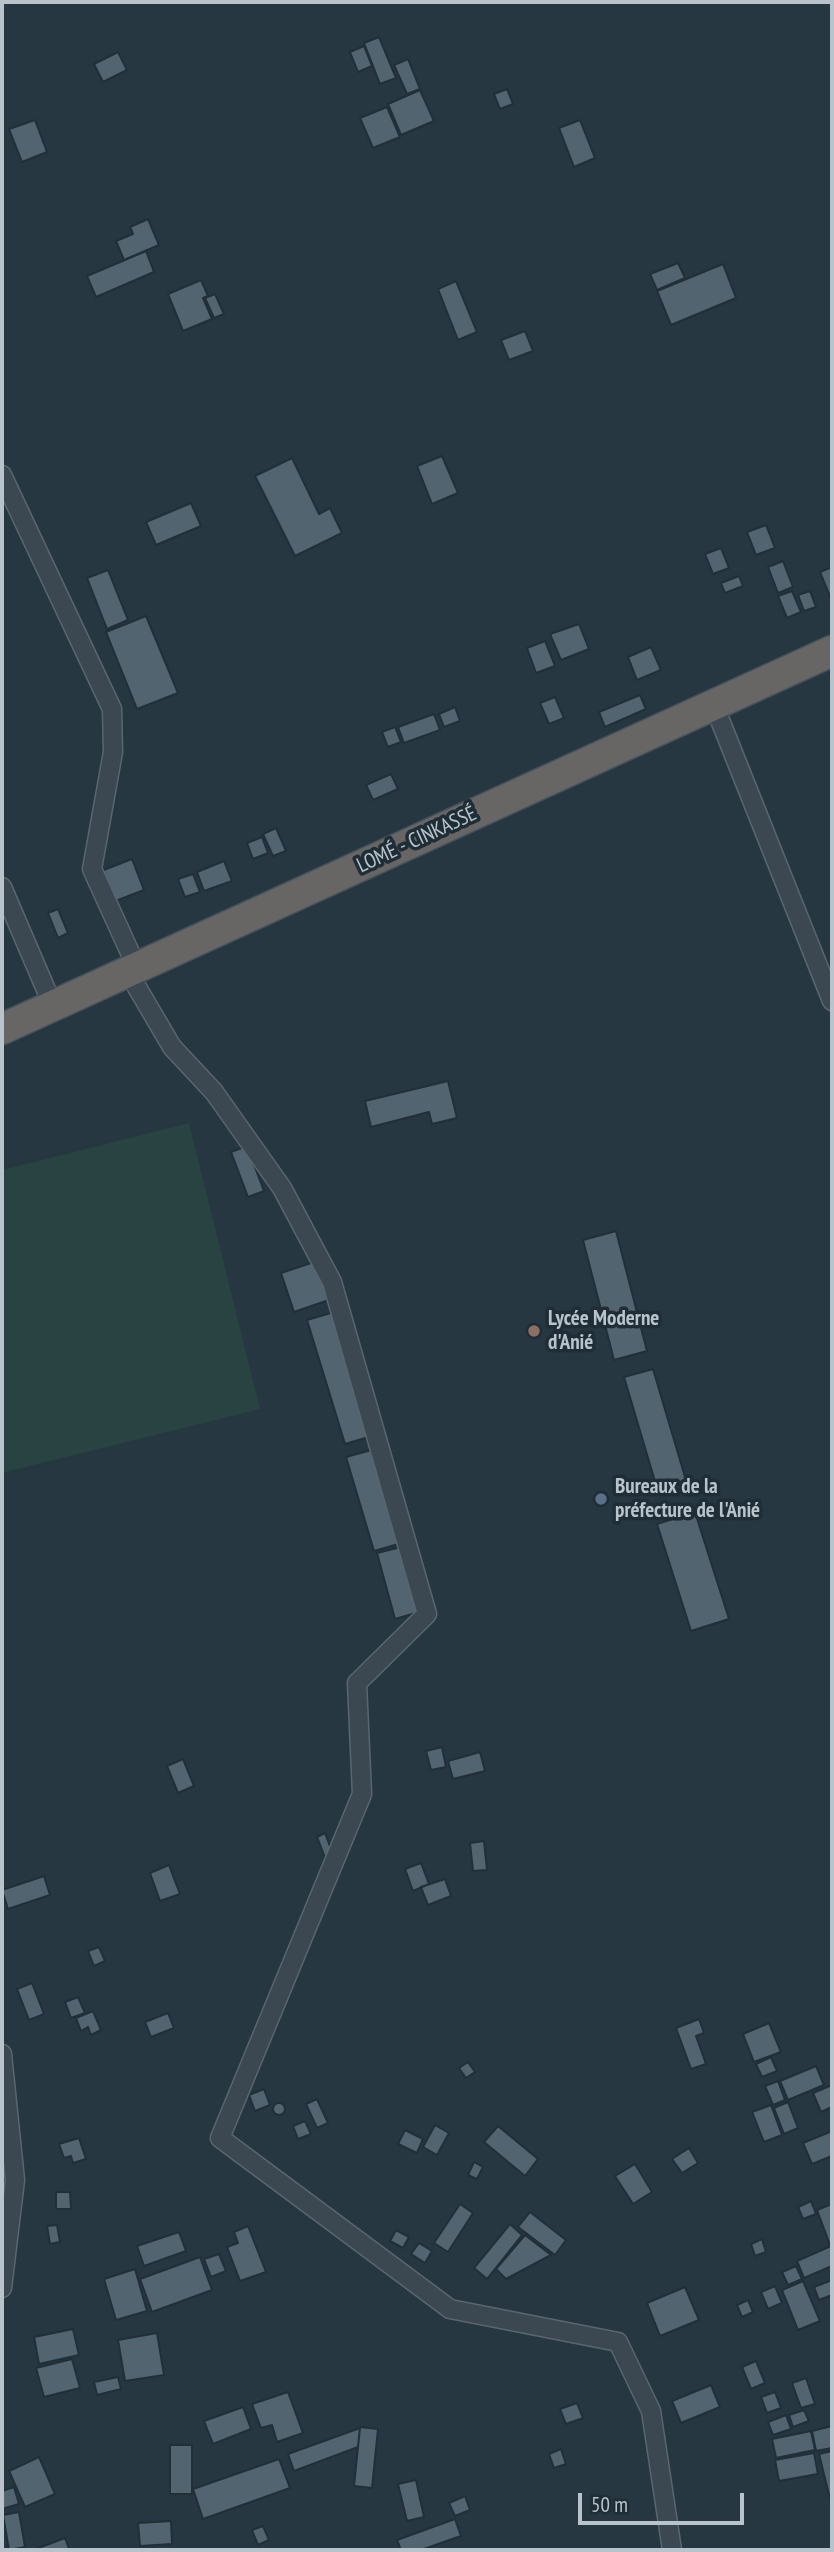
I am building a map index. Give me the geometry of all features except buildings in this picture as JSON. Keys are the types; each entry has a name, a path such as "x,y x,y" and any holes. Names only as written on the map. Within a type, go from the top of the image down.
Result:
{"highway":[{"name":"LOMÉ - CINKASSÉ","path":"2,1029 832,651"}],"street":[{"path":"2,475 112,709 113,752 92,869 133,970 172,1047 214,1092 282,1188 332,1282 427,1614 357,1683 362,1794 220,2138 450,2309 618,2342 651,2411 672,2550"},
{"path":"714,705 832,1001"},
{"path":"2,887 53,1006"},
{"path":"2,2054 15,2180 2,2288"}],"green space":[{"path":"189,1123 260,1409 2,1473 2,1170"}],"place":[{"name":"Lycée Moderne d'Anié","path":"534,1331"},
{"name":"Bureaux de la préfecture de l'Anié","path":"601,1499"}]}
